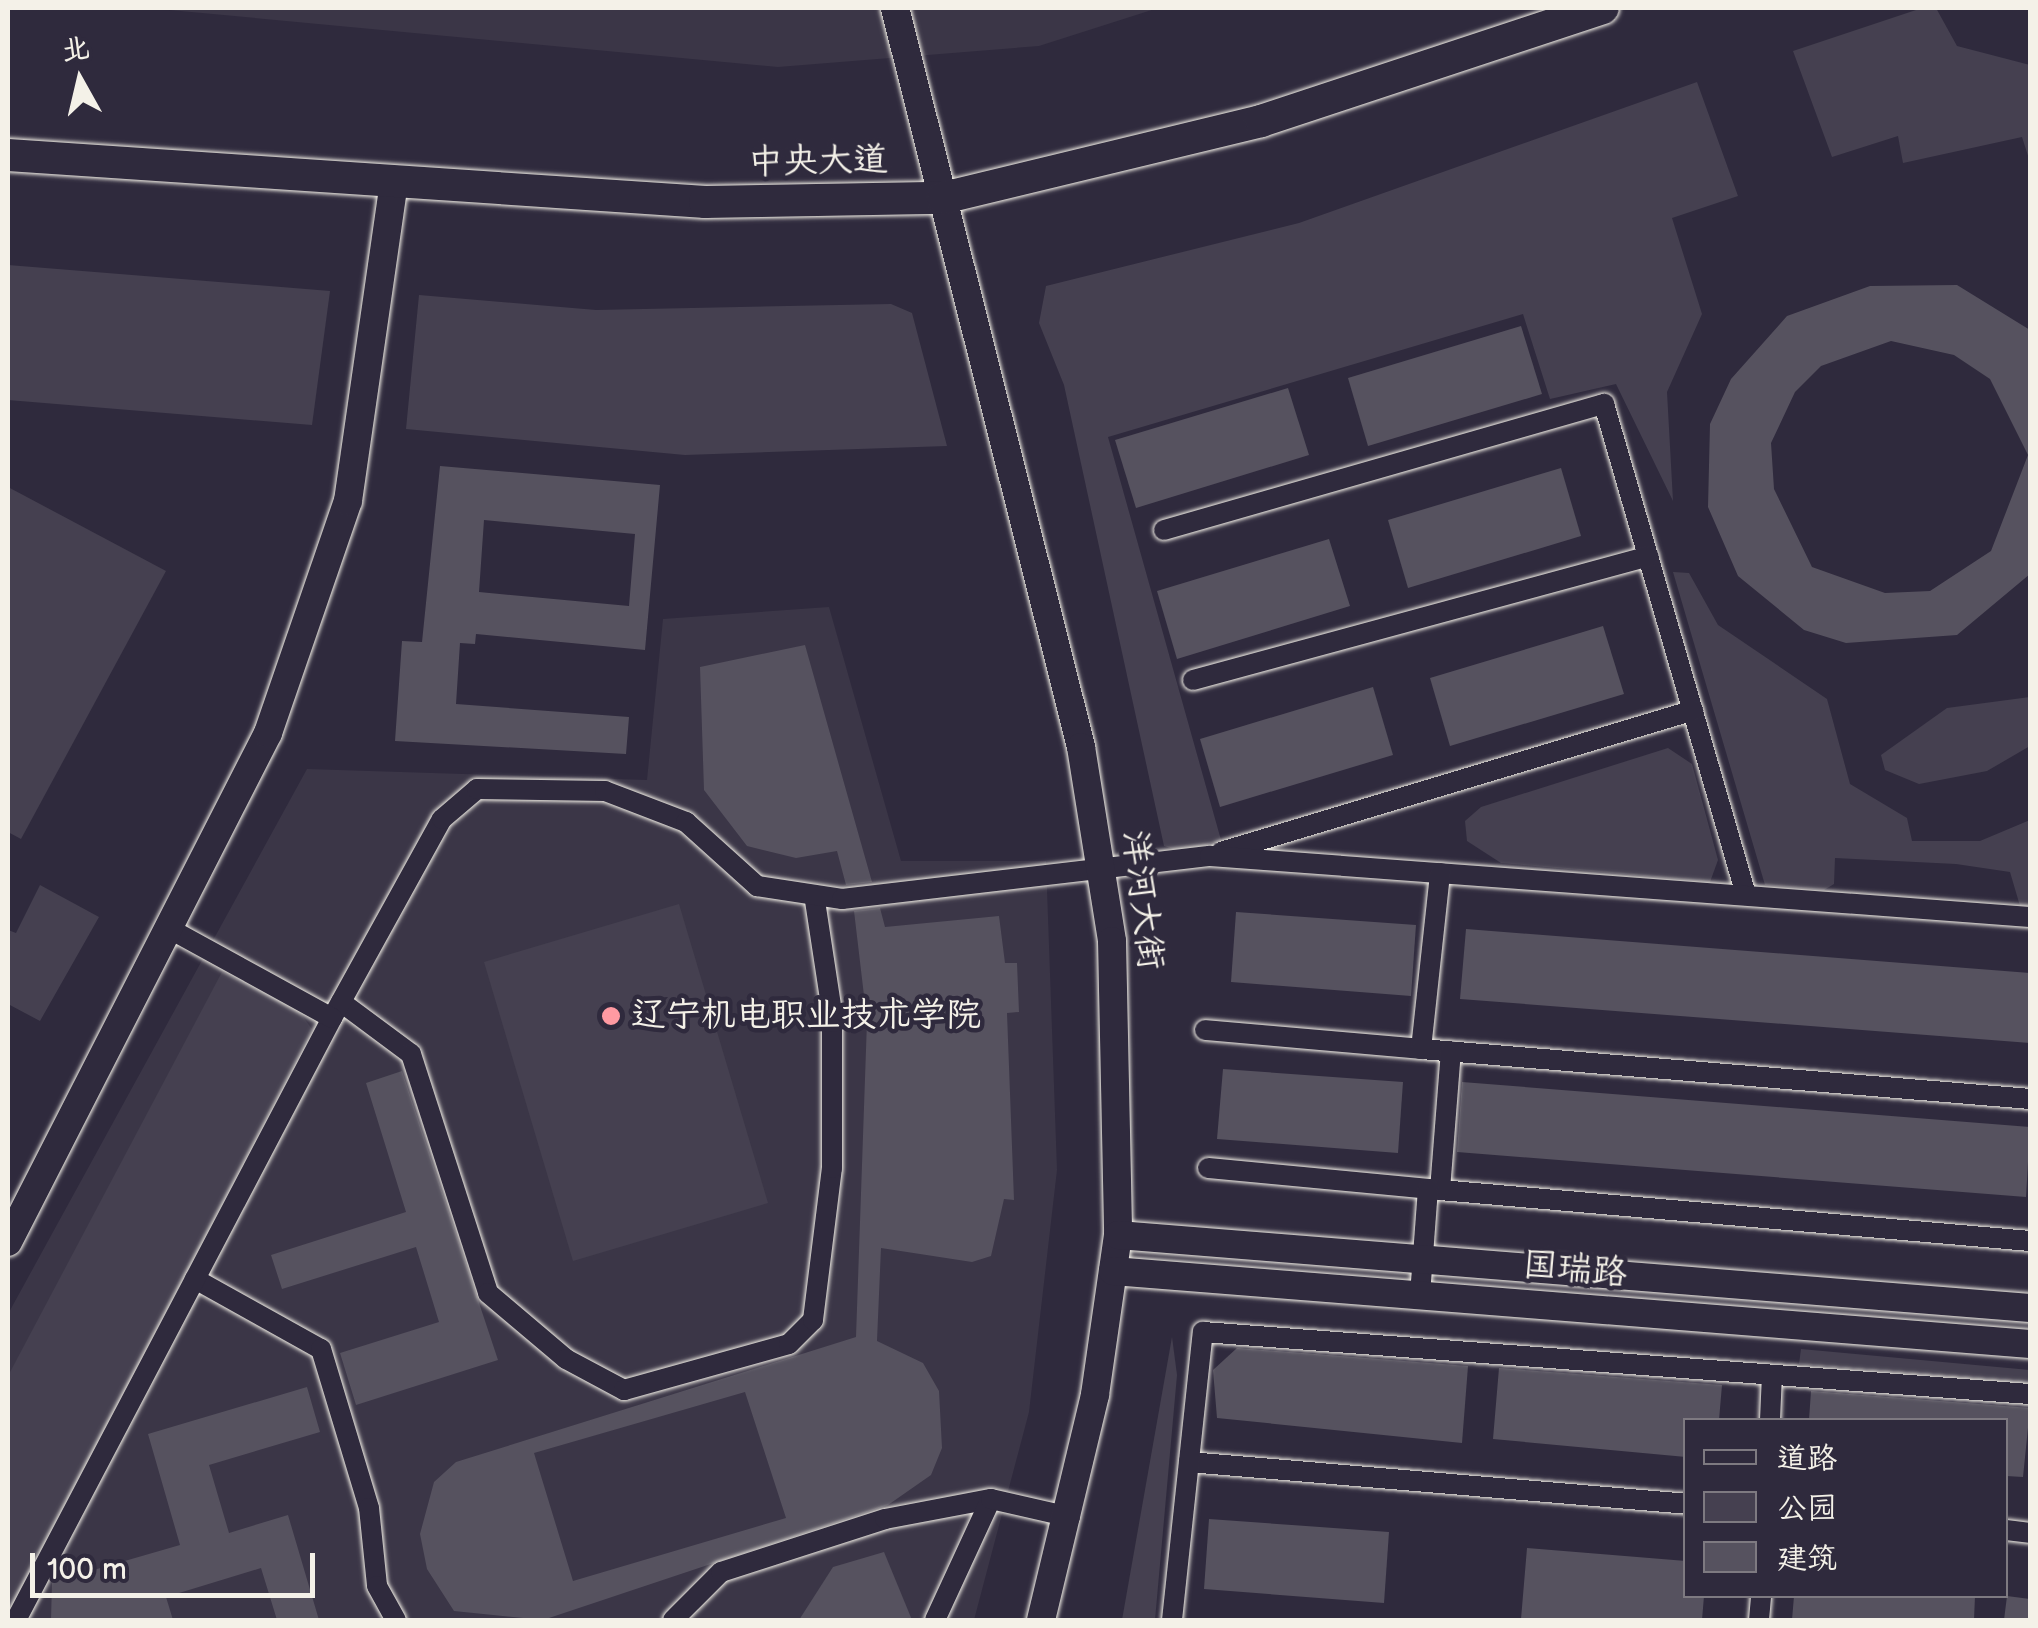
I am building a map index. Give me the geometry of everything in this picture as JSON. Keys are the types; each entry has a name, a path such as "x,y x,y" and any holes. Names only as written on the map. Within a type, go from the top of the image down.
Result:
{"main road":[{"name":"中央大道","path":"8,155 740,203 943,198 1261,121 1603,8"}],"street":[{"name":"洋河大街","path":"895,8 1103,871 1118,1023 1118,1235 1070,1517 1041,1620"},
{"path":"8,1242 268,733 348,500 394,183"},
{"path":"1164,530 1604,404 1746,896"},
{"path":"1193,680 1648,556"},
{"path":"16,1620 337,1010 442,819 478,789 605,791 686,822 757,886 814,895 1103,871 1210,856 1693,710"},
{"path":"1210,856 2030,916"},
{"path":"1422,1049 1440,873"},
{"path":"168,928 337,1010 411,1054 488,1293 566,1360 624,1390 789,1344 813,1320 832,1168 832,1012 814,895"},
{"path":"1205,1030 2030,1098"},
{"path":"1420,1295 1450,1052"},
{"path":"1208,1168 2030,1242"},
{"name":"国瑞路","path":"1118,1235 2030,1308"},
{"name":"国瑞路","path":"1113,1271 2030,1344"},
{"path":"196,1279 321,1349 369,1508 373,1573 396,1620"},
{"path":"1172,1620 1203,1332 2030,1394"},
{"path":"1770,1418 1772,1375"},
{"path":"1189,1462 1683,1504"},
{"path":"673,1620 721,1572 884,1519 991,1499 1070,1517"},
{"path":"934,1620 991,1499"}],"shaded area":[{"path":"148,8 1158,8 1039,46 778,67"},
{"name":"辽宁机电职业技术学院","path":"829,607 901,861 1046,861 1057,1170 1029,1412 974,1620 8,1620 8,1314 307,769 647,780 663,619"}],"green space":[{"path":"1922,8 1936,8 1957,46 2030,65 2030,162 2022,137 1903,163 1898,136 1832,157 1793,51"},
{"path":"1697,82 1738,196 1672,218 1702,314 1667,392 1673,501 1616,384 1550,399 1523,314 1108,437 1221,840 1183,852 1164,846 1064,385 1039,323 1046,286 1299,223"},
{"path":"8,265 330,291 312,425 8,400"},
{"path":"419,295 596,310 891,304 912,313 947,446 685,455 406,429"},
{"path":"8,487 166,571 21,839 8,832"},
{"path":"1673,572 1689,573 1718,625 1827,699 1850,784 1907,818 1912,841 1980,841 2030,820 2030,908 2020,906 2010,872 1956,864 1835,858 1834,884 1824,890 1765,885"},
{"path":"2030,697 2030,746 1987,771 1919,784 1885,770 1881,755 1947,708"},
{"path":"1668,748 1692,764 1718,860 1710,882 1501,863 1467,841 1465,821 1481,807"},
{"path":"40,885 99,917 40,1021 8,1004 8,930 16,933"},
{"path":"679,904 768,1203 573,1261 484,962"},
{"path":"222,972 298,1010 312,1029 8,1618 8,1376"},
{"path":"1172,1337 1177,1375 1155,1620 1122,1620"},
{"path":"1801,1349 2030,1370 2030,1384 1799,1364"}],"building":[{"path":"1957,285 2030,330 2030,574 1957,635 1846,643 1804,630 1738,576 1708,507 1710,424 1731,379 1787,316 1870,286","holes":["1891,341 1954,355 1990,379 2028,455 1991,551 1930,591 1885,593 1812,567 1774,489 1771,443 1795,392 1821,366"]},
{"path":"1521,326 1542,394 1368,446 1348,378"},
{"path":"1288,388 1309,455 1136,508 1115,440"},
{"path":"440,466 660,485 645,650 476,634 475,644 460,643 456,704 629,717 626,754 395,741 402,641 422,642","holes":["484,520 635,534 629,606 479,592"]},
{"path":"1561,468 1581,536 1408,588 1388,520"},
{"path":"1329,539 1350,606 1177,659 1157,591"},
{"path":"1603,626 1624,694 1450,746 1430,678"},
{"path":"805,645 872,882 846,885 837,851 796,858 747,846 704,790 700,667"},
{"path":"1373,687 1393,755 1220,807 1200,739"},
{"path":"880,908 885,927 999,916 1005,963 1017,963 1019,1012 1007,1013 1014,1200 1004,1199 991,1256 972,1262 881,1248 877,1341 923,1363 939,1391 942,1448 931,1475 888,1505 543,1620 454,1611 427,1569 420,1534 434,1482 456,1462 856,1337 867,1021 854,911","holes":["745,1392 786,1518 573,1581 534,1453"]},
{"path":"1236,912 1416,925 1411,996 1231,982"},
{"path":"1466,929 2030,973 2030,1043 1460,999"},
{"path":"1223,1069 1403,1082 1398,1153 1217,1139"},
{"path":"402,1071 498,1360 356,1405 340,1353 439,1322 416,1247 282,1289 271,1255 406,1212 366,1083"},
{"path":"1462,1082 2030,1127 2026,1197 1457,1152"},
{"path":"1237,1348 1468,1366 1462,1443 1217,1418 1213,1370"},
{"path":"1499,1368 1722,1385 1719,1418 1683,1418 1683,1457 1493,1439"},
{"path":"307,1387 320,1432 209,1465 229,1533 288,1515 319,1620 277,1620 261,1568 166,1597 173,1620 51,1620 52,1582 180,1545 148,1434"},
{"path":"1811,1391 2030,1408 2023,1477 2008,1476 2008,1418 1809,1418"},
{"path":"1209,1519 1389,1532 1384,1603 1204,1589"},
{"path":"1527,1548 1683,1561 1683,1598 1704,1598 1702,1620 1521,1619"},
{"path":"884,1552 912,1620 799,1620 833,1567"},
{"path":"2008,1596 2030,1599 2030,1620 2004,1620"},
{"path":"1794,1598 1975,1598 1974,1620 1792,1620"}],"place":[{"name":"辽宁机电职业技术学院","path":"611,1016"}]}
